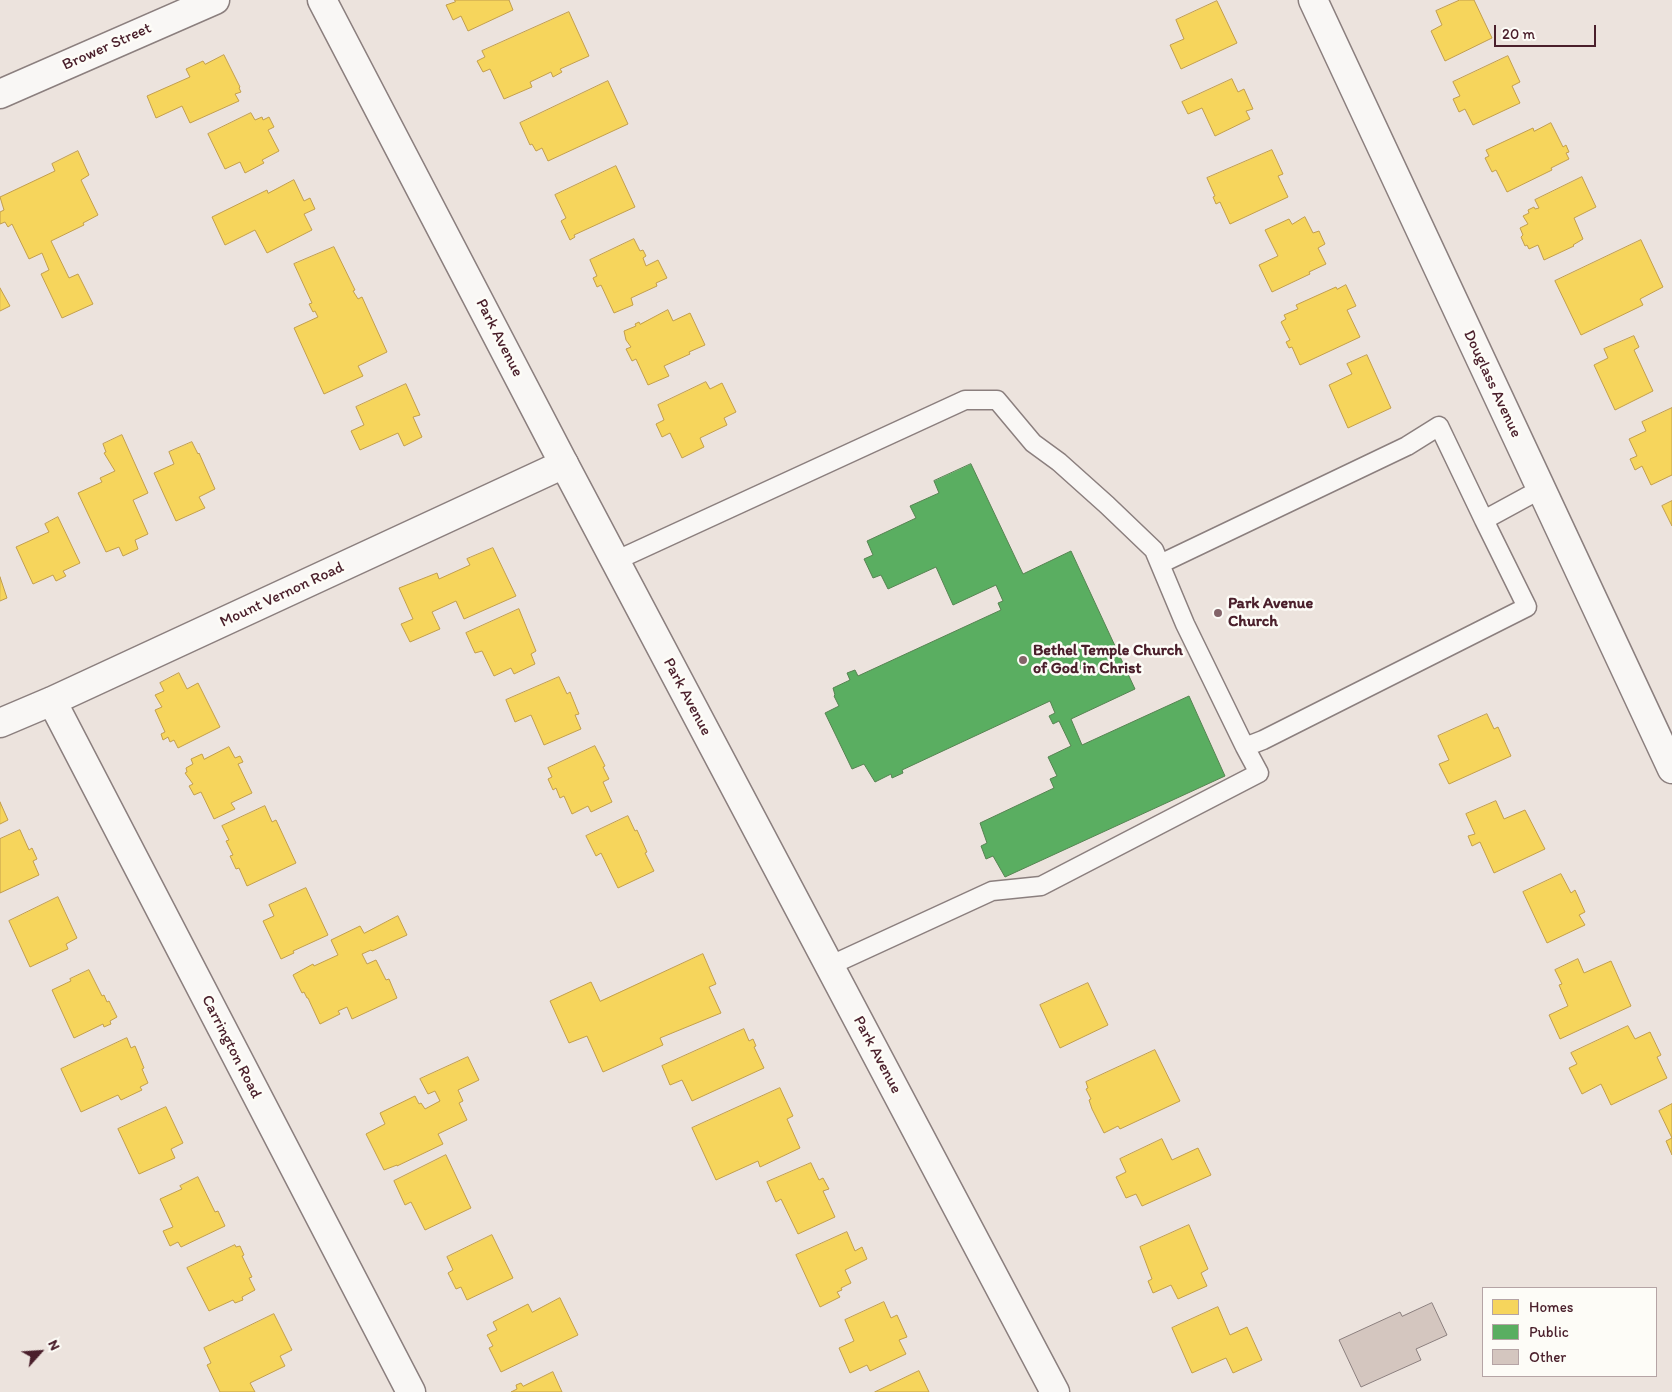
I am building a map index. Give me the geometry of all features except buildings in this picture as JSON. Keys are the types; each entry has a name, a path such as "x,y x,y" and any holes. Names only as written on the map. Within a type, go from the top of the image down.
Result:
{"street":[{"name":"Brower Street","path":"0,94 215,0"},
{"name":"Park Avenue","path":"322,0 615,561 1055,1392"},
{"name":"Douglass Avenue","path":"1312,0 1672,769"},
{"name":"Mount Vernon Road","path":"0,723 52,701 564,464"},
{"name":"Carrington Road","path":"52,701 411,1392"}],"lane":[{"path":"615,561 965,400 997,400 1034,443 1108,505 1154,550 1185,624 1244,747 1259,773 1041,886 992,891 829,966"},
{"path":"1160,564 1407,446 1439,426 1527,607 1263,740 1244,747"},
{"path":"1484,520 1541,489"}],"place":[{"name":"Park Avenue Church","path":"1218,613"},
{"name":"Bethel Temple Church of God in Christ","path":"1023,660"}]}
